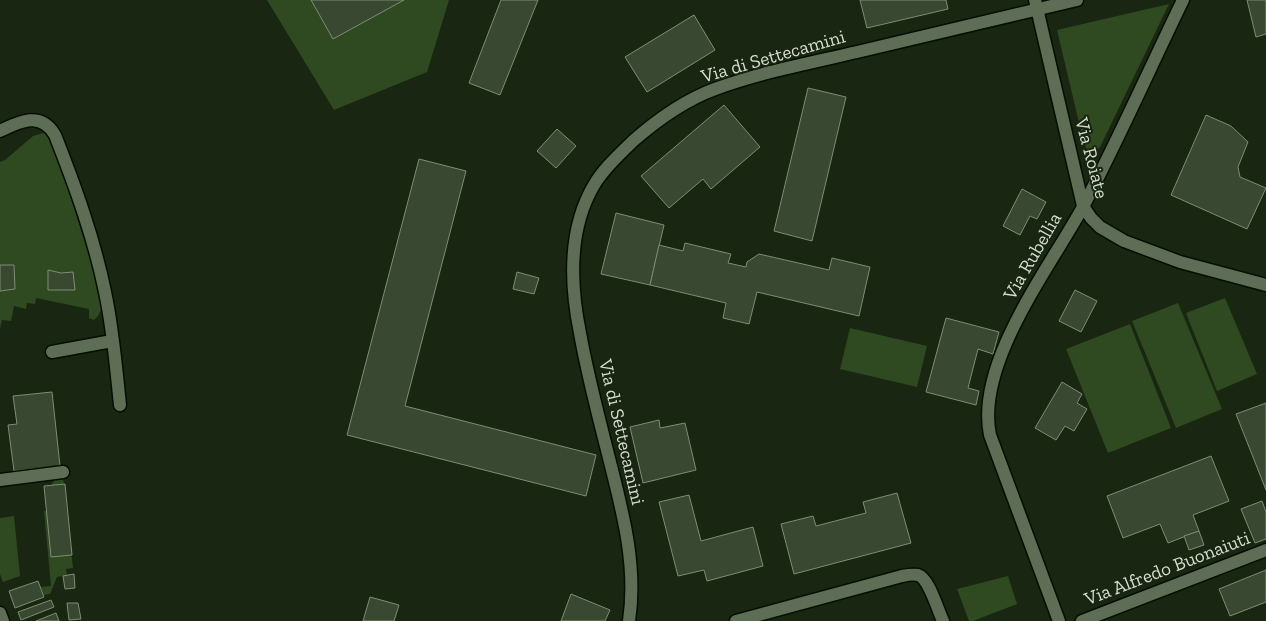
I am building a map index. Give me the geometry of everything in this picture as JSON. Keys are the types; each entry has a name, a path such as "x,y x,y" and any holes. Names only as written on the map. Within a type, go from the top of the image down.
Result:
{"street":[{"name":"Via di Settecamini","path":"629,621 631,574 625,527 579,331 574,295 575,237 586,201 594,184 615,158 652,125 674,109 713,90 763,75 1036,4 1076,0"},
{"name":"Via Rubellia","path":"1059,621 990,435 988,402 999,363 1012,330 1040,276 1083,206 1183,0"},
{"name":"Via Roiate","path":"1036,4 1083,206 1091,218 1100,228 1124,241 1180,262 1266,285"},
{"path":"0,131 32,120 46,124 55,135 82,211 105,292 120,405"},
{"path":"52,352 112,341"},
{"path":"0,480 63,472"},
{"name":"Via Alfredo Buonaiuti","path":"1082,621 1266,550"},
{"path":"736,621 908,575 919,575 926,582 942,621"},
{"path":"0,613 3,621"}],"green space":[{"path":"267,0 449,0 427,72 334,110"},
{"path":"1169,4 1100,147 1095,151 1087,149 1084,144 1057,30"},
{"path":"43,133 50,136 53,141 104,303 94,320 89,318 89,309 36,298 35,304 27,303 26,309 14,306 11,321 2,320 0,329 0,162 5,160 33,136"},
{"path":"1225,298 1257,374 1217,391 1186,313"},
{"path":"1178,303 1222,409 1176,428 1132,321"},
{"path":"1130,324 1171,428 1108,453 1066,349"},
{"path":"850,328 927,346 917,387 840,369"},
{"path":"63,477 73,568 66,569 67,575 57,577 50,594 44,595 41,587 51,586 44,511 52,511 52,483 54,478"},
{"path":"14,516 20,576 3,582 0,574 0,518"},
{"path":"1008,576 1017,604 969,621 957,589"}],"building":[{"path":"311,0 404,0 333,39"},
{"path":"501,0 538,0 500,95 469,83"},
{"path":"860,0 946,0 948,9 867,28"},
{"path":"1247,0 1266,0 1266,34 1256,37"},
{"path":"694,15 715,50 647,92 625,57"},
{"path":"808,88 846,97 812,241 774,231"},
{"path":"724,105 760,147 711,189 703,179 669,208 641,176"},
{"path":"1206,115 1231,126 1248,142 1238,167 1240,177 1266,188 1247,229 1171,195"},
{"path":"557,129 576,146 556,168 537,151"},
{"path":"419,159 466,171 405,406 596,455 586,496 347,435"},
{"path":"1022,189 1046,202 1037,219 1030,216 1020,235 1003,226"},
{"path":"616,213 664,225 650,285 601,274"},
{"path":"685,243 731,254 728,263 746,267 747,262 759,254 829,270 832,258 870,267 859,316 757,292 749,324 723,318 726,303 650,285 659,245 683,251"},
{"path":"0,265 14,265 15,289 0,291"},
{"path":"48,270 61,273 73,272 75,290 48,290"},
{"path":"517,272 539,278 534,294 513,289"},
{"path":"1075,290 1097,301 1081,332 1059,321"},
{"path":"946,318 999,332 993,354 978,349 968,388 979,391 976,405 926,392"},
{"path":"1062,382 1082,394 1077,403 1087,409 1074,431 1065,426 1056,440 1035,428"},
{"path":"52,392 60,466 14,471 8,425 17,424 13,396"},
{"path":"1266,403 1266,490 1236,414"},
{"path":"659,420 660,428 685,423 696,470 643,483 630,427"},
{"path":"1211,456 1229,501 1193,515 1199,531 1168,543 1160,524 1123,538 1107,496"},
{"path":"65,484 72,555 51,557 44,486"},
{"path":"897,493 911,543 794,574 781,524 813,516 816,526 866,513 863,502"},
{"path":"689,495 701,541 753,527 763,566 707,581 704,570 678,576 659,502"},
{"path":"1262,501 1266,512 1266,539 1255,543 1241,509"},
{"path":"1199,531 1204,545 1189,550 1184,536"},
{"path":"1266,570 1266,602 1230,616 1219,589"},
{"path":"74,574 75,588 65,589 63,576"},
{"path":"38,581 44,597 15,608 9,591"},
{"path":"571,594 610,610 605,621 561,621"},
{"path":"370,597 399,605 394,621 363,621"},
{"path":"51,600 54,607 21,620 18,612"},
{"path":"67,603 78,603 81,619 69,620"},
{"path":"56,613 59,621 36,621"}]}
